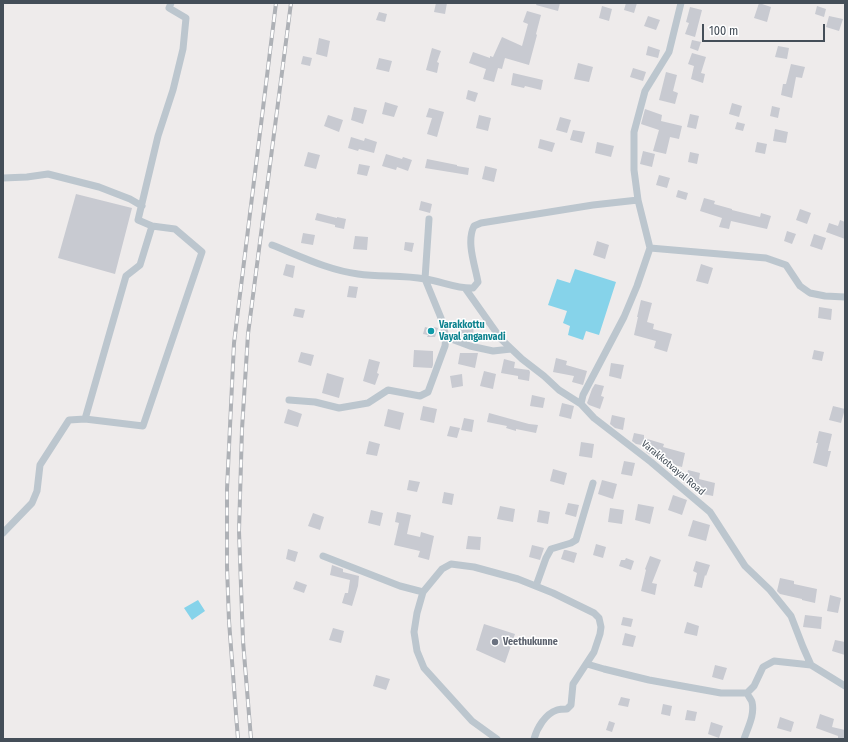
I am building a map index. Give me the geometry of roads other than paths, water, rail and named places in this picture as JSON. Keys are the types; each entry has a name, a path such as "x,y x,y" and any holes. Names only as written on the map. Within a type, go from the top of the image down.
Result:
{"street":[{"path":"3,533 32,503 37,491 40,464 69,420 85,419 143,426 202,252 176,229 152,226 138,220 158,136 173,90 183,49 186,18 169,8 171,3"},
{"path":"581,404 583,395 624,317 637,286 650,248 638,200 634,170 634,132 645,91 669,52 681,3"},
{"path":"3,178 48,174 99,187 130,199 142,206"},
{"path":"272,245 309,260 357,274 425,278 464,288 473,288 478,282 470,240 474,226 481,223 585,206 638,200"},
{"path":"289,400 315,402 339,408 368,403 388,390 420,396 428,392 445,346 446,336 441,318 425,278 429,219"},
{"path":"85,419 126,276 140,265 152,226"},
{"path":"650,248 766,258 786,266 800,286 810,292 826,296 845,297"},
{"name":"Varakkotvayal Road","path":"464,288 501,339 511,349 559,390 581,404 594,418 651,462 710,512 745,566 770,590 791,616 811,666"},
{"path":"446,336 470,346 493,351 511,349"},
{"path":"536,586 546,558 551,549 576,540 593,483"},
{"path":"323,556 400,586 423,592"},
{"path":"498,739 472,721 424,668 417,651 414,632 417,612 423,592 442,570 451,564 474,567 536,586 594,613 598,618 601,627 600,634 594,652 573,684 571,705 567,709 558,710 548,715 536,731 534,739"},
{"path":"587,664 649,680 721,693 747,693 754,686 763,667 774,661 811,666 845,686"},
{"path":"745,739 751,722 752,710 752,701 747,693"}],"water":[{"path":"575,269 616,282 599,335 586,331 583,340 568,335 570,326 563,323 567,311 548,305 557,279 570,283"},
{"path":"198,600 205,611 192,620 184,608"}],"railway":[{"path":"238,739 229,621 227,567 227,489 234,343 276,3"},
{"path":"251,739 243,641 239,531 242,429 248,334 291,3"}],"place":[{"name":"Varakkottu Vayal anganvadi","path":"431,331"},
{"name":"Veethukunne","path":"495,642"}]}
